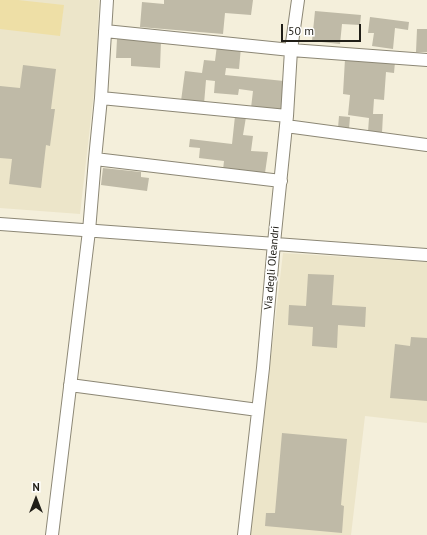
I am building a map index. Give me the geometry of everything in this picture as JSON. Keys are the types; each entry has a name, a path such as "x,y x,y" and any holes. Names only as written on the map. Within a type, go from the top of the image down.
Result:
{"street":[{"path":"52,535 89,231 101,98 107,0"},
{"name":"Via degli Oleandri","path":"244,535 263,368 281,181 291,50 298,0"},
{"path":"105,31 291,50 427,60"},
{"path":"101,98 286,121 427,145"},
{"path":"95,159 281,181"},
{"path":"0,224 427,255"},
{"path":"70,385 258,410"}],"shaded area":[{"path":"0,0 99,0 95,83 80,214 0,208"},
{"path":"0,0 18,0 64,5 60,36 0,29"},
{"path":"283,253 427,262 427,423 365,416 351,535 250,535"}],"building":[{"path":"164,0 253,0 251,15 225,13 223,34 140,27 142,2 164,4"},
{"path":"315,11 361,15 360,25 342,24 340,44 312,41"},
{"path":"370,17 409,22 408,30 395,28 393,49 372,46 374,33 368,33"},
{"path":"417,29 427,29 427,52 416,52"},
{"path":"117,39 161,41 160,68 131,66 131,58 116,58"},
{"path":"217,45 241,47 239,69 226,68 225,75 284,81 281,111 251,108 253,91 239,89 238,95 214,93 215,81 206,80 204,104 181,101 185,71 202,73 204,60 215,61"},
{"path":"345,59 395,62 394,73 386,72 384,100 374,99 373,114 383,114 382,133 368,132 369,118 348,115 350,95 343,94"},
{"path":"23,65 56,69 51,109 55,109 50,146 46,145 41,188 9,184 12,159 0,158 0,86 20,88"},
{"path":"235,116 246,117 243,135 253,136 251,151 268,152 265,173 256,172 256,174 223,170 224,161 199,158 200,148 189,147 190,139 232,144"},
{"path":"339,116 350,117 349,129 338,128"},
{"path":"103,168 141,172 141,177 149,178 147,191 101,185"},
{"path":"308,274 334,275 332,305 366,307 365,327 338,325 337,348 312,346 313,327 288,325 289,305 306,306"},
{"path":"411,337 427,338 427,401 390,398 395,344 410,346"},
{"path":"282,433 347,439 341,505 344,506 342,533 265,526 266,513 275,513"}]}
